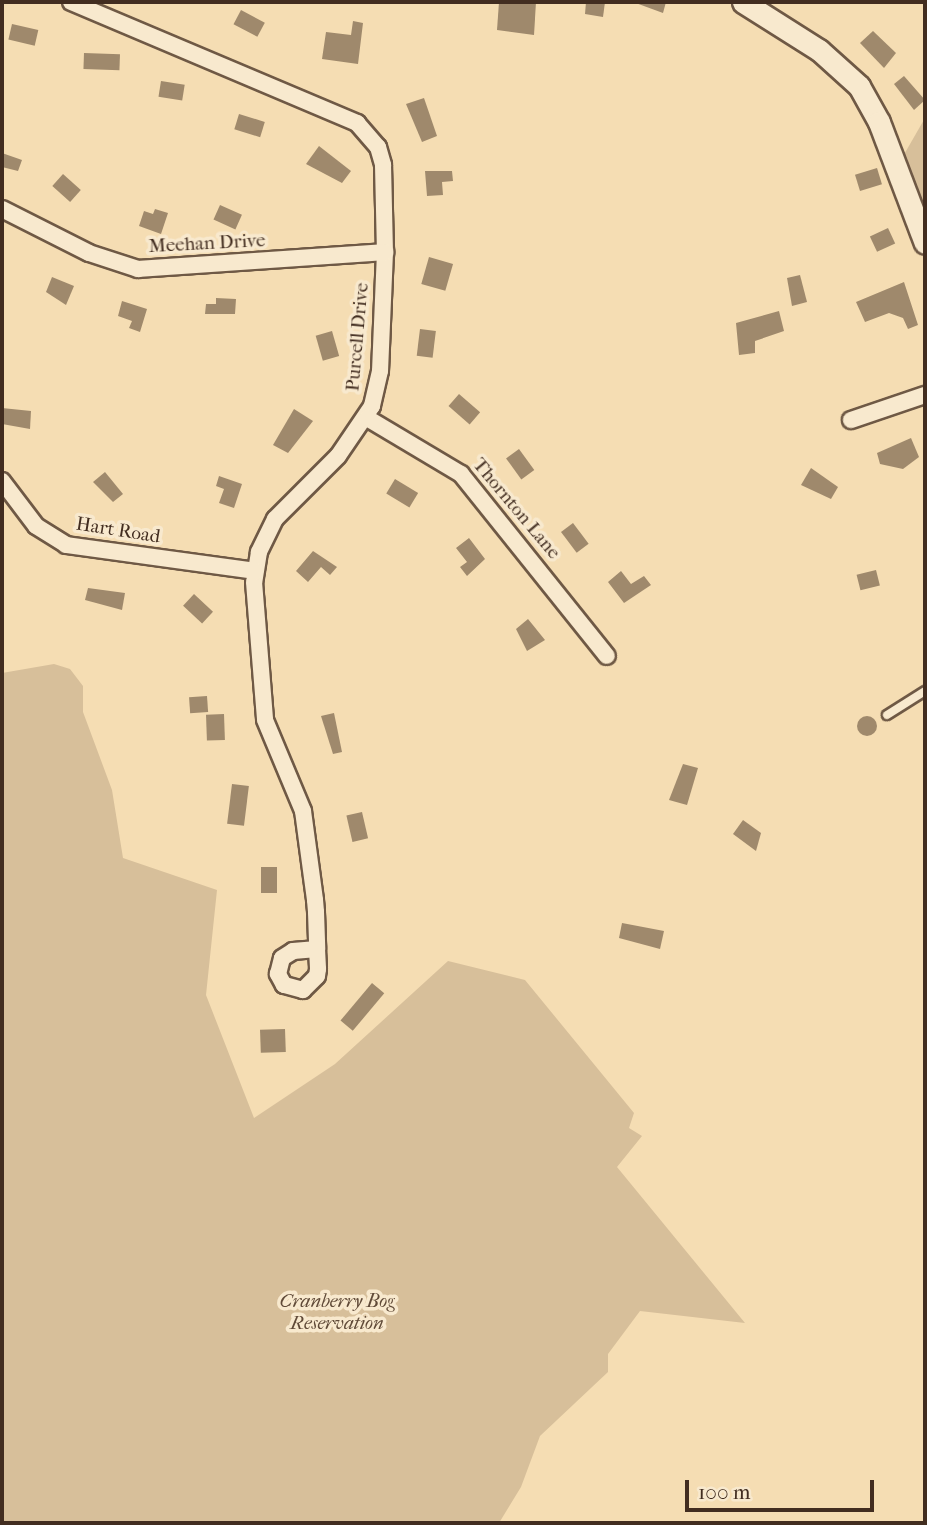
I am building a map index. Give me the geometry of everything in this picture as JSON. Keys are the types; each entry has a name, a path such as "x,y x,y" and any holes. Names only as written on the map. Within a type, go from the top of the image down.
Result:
{"main road":[{"path":"744,2 820,50 859,86 879,122 925,243"}],"street":[{"name":"Purcell Drive","path":"71,2 369,133 386,178 386,252 380,371 367,418 338,457 275,519 255,571 262,705 306,821 317,949"},
{"name":"Meehan Drive","path":"2,209 89,253 138,269 386,252"},
{"path":"851,421 925,395"},
{"name":"Thornton Lane","path":"367,418 461,474 607,656"},
{"name":"Hart Road","path":"2,481 36,526 66,545 255,571"}],"lane":[{"path":"887,715 925,691"}],"green space":[{"path":"925,118 925,221 902,158"},
{"name":"Cranberry Bog Reservation","path":"54,664 70,669 83,686 83,712 112,790 123,858 217,890 206,995 254,1118 335,1064 448,961 525,980 634,1113 629,1128 642,1136 617,1167 745,1323 640,1311 608,1354 608,1372 540,1436 521,1487 499,1523 2,1523 2,673"}],"building":[{"path":"499,2 536,2 534,35 497,30"},
{"path":"586,2 605,2 603,17 585,14"},
{"path":"633,2 666,2 663,13"},
{"path":"241,10 265,23 257,37 233,24"},
{"path":"353,21 363,23 358,64 322,59 326,32 351,35"},
{"path":"12,24 38,30 35,46 8,40"},
{"path":"873,31 896,53 884,68 860,43"},
{"path":"84,53 120,54 119,70 83,69"},
{"path":"904,76 925,100 914,110 894,84"},
{"path":"161,81 185,85 182,101 158,97"},
{"path":"424,98 437,136 422,142 406,104"},
{"path":"239,114 265,122 260,137 234,129"},
{"path":"319,146 351,171 342,183 306,164"},
{"path":"2,153 22,160 18,171 2,167"},
{"path":"877,168 882,184 860,191 855,175"},
{"path":"425,171 452,171 453,181 442,182 443,195 427,196"},
{"path":"63,174 81,190 70,202 52,186"},
{"path":"220,205 242,215 235,229 213,220"},
{"path":"155,209 168,213 161,234 139,226 144,211 153,214"},
{"path":"888,228 895,243 877,252 870,236"},
{"path":"429,257 453,264 445,291 421,284"},
{"path":"800,275 807,302 792,306 787,278"},
{"path":"52,277 74,286 66,305 46,292"},
{"path":"904,282 918,325 908,329 903,318 889,313 865,322 856,302"},
{"path":"216,298 236,299 235,314 205,314 206,304 216,304"},
{"path":"122,301 147,309 140,332 129,328 132,321 118,316"},
{"path":"779,311 784,331 755,341 755,353 739,355 736,323"},
{"path":"420,329 436,331 433,358 417,356"},
{"path":"332,331 339,356 323,361 316,336"},
{"path":"459,394 480,412 470,424 449,406"},
{"path":"2,408 31,411 30,429 2,424"},
{"path":"294,409 313,421 288,453 273,445"},
{"path":"911,438 919,457 903,469 880,464 877,453"},
{"path":"519,449 534,470 521,479 506,458"},
{"path":"811,468 838,487 831,499 801,485"},
{"path":"105,472 123,494 113,502 93,482"},
{"path":"219,476 242,484 234,508 219,503 224,489 216,486"},
{"path":"395,479 418,493 409,507 386,494"},
{"path":"573,523 589,544 577,553 561,532"},
{"path":"469,538 485,559 467,576 460,567 467,562 456,548"},
{"path":"313,551 337,567 330,575 321,567 308,582 296,571"},
{"path":"876,570 880,586 860,590 857,575"},
{"path":"621,571 631,584 644,576 651,585 624,603 608,582"},
{"path":"88,588 125,593 122,610 85,600"},
{"path":"194,594 213,612 202,623 183,606"},
{"path":"528,619 545,640 527,651 516,629"},
{"path":"207,696 208,712 190,713 189,697"},
{"path":"334,713 342,752 333,754 321,716"},
{"path":"224,714 225,740 207,741 206,715"},
{"path":"863,716 871,716 877,726 871,736 863,736 857,730 857,722"},
{"path":"683,764 698,768 687,805 669,800"},
{"path":"232,784 249,786 244,826 227,824"},
{"path":"362,812 368,838 352,842 346,816"},
{"path":"743,820 761,833 756,851 733,834"},
{"path":"261,867 277,867 277,893 261,893"},
{"path":"622,923 664,931 660,949 619,938"},
{"path":"372,983 384,993 353,1031 341,1021"},
{"path":"285,1029 286,1052 261,1053 260,1030"}]}
